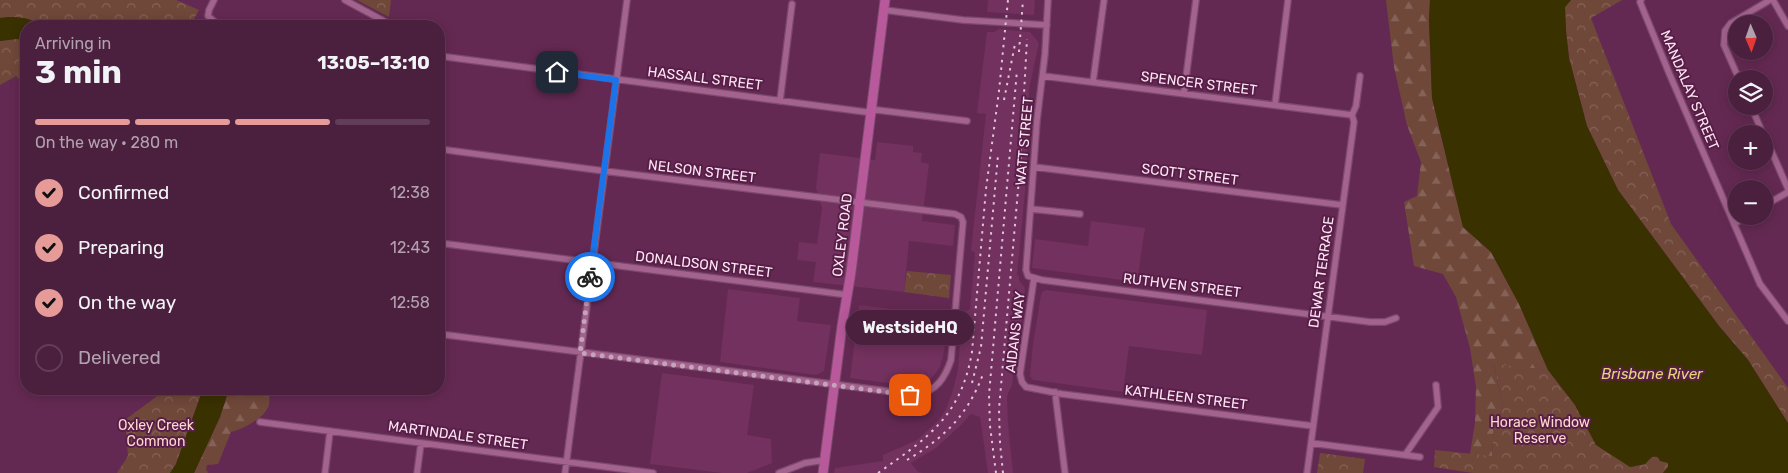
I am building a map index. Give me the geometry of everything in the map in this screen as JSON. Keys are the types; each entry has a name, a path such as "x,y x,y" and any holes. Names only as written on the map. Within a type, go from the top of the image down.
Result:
{"main road":[{"name":"OXLEY ROAD","path":"823,473 848,295 885,0"}],"street":[{"path":"213,20 208,16 214,0"},
{"path":"345,0 383,20"},
{"path":"565,473 627,0"},
{"name":"WATT STREET","path":"1034,278 1029,277 1026,271 1048,0"},
{"path":"1093,82 1104,0"},
{"path":"1184,93 1196,0"},
{"path":"1275,105 1288,0"},
{"name":"MANDALAY STREET","path":"1641,0 1640,2 1669,73 1728,210"},
{"path":"1735,70 1724,45 1725,31 1731,23 1772,0 1788,26"},
{"path":"780,101 792,4"},
{"path":"884,10 963,20 1047,25"},
{"name":"HASSALL STREET","path":"445,57 780,101 967,121"},
{"name":"SPENCER STREET","path":"1043,76 1352,114"},
{"name":"DEWAR TERRACE","path":"1307,473 1354,122 1352,114 1356,106 1360,76"},
{"name":"NELSON STREET","path":"445,150 961,217 963,222 952,355 942,381 929,391 918,395 834,385"},
{"path":"1773,155 1788,191 1773,200"},
{"name":"SCOTT STREET","path":"1034,167 1342,205"},
{"path":"1031,209 1080,214"},
{"name":"MANDALAY STREET","path":"1734,225 1760,284 1788,321"},
{"name":"DONALDSON STREET","path":"445,244 848,295"},
{"name":"RUTHVEN STREET","path":"1034,278 1380,322 1396,318"},
{"name":"AIDANS WAY","path":"1034,278 1021,379 1028,388 1055,392"},
{"path":"445,335 834,385"},
{"path":"1405,455 1438,407 1436,385"},
{"path":"1055,392 1065,473"},
{"name":"KATHLEEN STREET","path":"1055,392 1313,426"},
{"name":"MARTINDALE STREET","path":"260,422 653,473"},
{"path":"325,473 330,431"},
{"path":"417,473 420,443"},
{"path":"1311,443 1420,457"},
{"path":"779,473 805,463 825,460"}],"shaded area":[{"path":"988,0 1035,0 1034,15 987,12"},
{"path":"999,29 1030,32 1039,43 1029,89 1026,181 1017,275 1025,288 1020,333 1017,336 1012,385 1007,396 1013,473 988,473 980,417 971,414 936,448 911,463 918,472 923,473 834,473 835,468 883,461 883,455 917,440 938,421 946,409 958,370 962,313 970,309 975,253 971,250 986,114 977,113 987,32 994,32"},
{"path":"877,142 913,146 913,152 922,153 921,162 929,164 922,221 955,225 953,246 909,241 904,292 813,282 816,262 797,260 799,242 817,244 822,208 816,188 820,153 875,160"},
{"path":"1091,221 1145,228 1137,282 1032,268 1035,239 1088,246"},
{"path":"728,289 800,298 797,321 831,325 824,371 816,375 720,362"},
{"path":"1046,290 1207,310 1202,355 1129,346 1123,392 1033,380 1030,376 1033,344 1041,295"},
{"path":"859,305 948,316 944,352 940,367 931,379 925,384 911,386 850,378"},
{"path":"662,373 754,385 747,435 771,439 772,463 747,473 722,473 650,464"}],"green space":[{"path":"0,0 176,0 199,10 193,20 29,20 10,17 0,18"},
{"path":"357,0 391,0 389,17"},
{"path":"1386,0 1430,0 1432,98 1463,227 1491,252 1519,304 1548,370 1494,365 1503,407 1494,425 1492,457 1470,454 1475,423 1476,387 1470,348 1456,297 1443,274 1414,266 1404,202 1417,196 1421,162 1407,125 1394,67"},
{"path":"1571,0 1622,0 1591,18 1671,224 1788,388 1788,423 1748,360 1719,326 1618,190 1587,126 1569,58 1565,7"},
{"path":"20,39 20,80 16,76 0,85 0,41"},
{"path":"907,271 951,275 949,298 904,292"},
{"name":"Horace Window Reserve","path":"1494,364 1548,370 1575,405 1596,445 1632,467 1645,464 1654,456 1668,463 1668,467 1663,473 1473,473 1434,467 1435,450 1492,456 1494,425 1503,407"},
{"name":"Oxley Creek Common","path":"159,395 201,395 176,464 170,473 117,473 128,456 125,420"},
{"path":"227,395 269,395 269,405 263,414 247,426 231,432 218,464 207,465 208,473 194,473 220,417"},
{"path":"1320,453 1365,459 1363,473 1317,473"}],"water":[{"name":"Brisbane River","path":"1430,0 1571,0 1565,7 1569,58 1587,126 1618,190 1719,326 1748,360 1788,423 1788,473 1663,473 1668,467 1668,463 1660,461 1658,457 1652,457 1645,464 1630,467 1596,445 1575,405 1548,370 1519,304 1491,252 1463,227 1432,98"},
{"path":"9,17 30,20 20,20 20,39 0,41 0,18"},
{"path":"201,395 227,395 220,417 194,473 170,473 176,464"}],"railway":[{"path":"878,473 927,436 940,423 960,393 967,374 972,352 986,189 999,91 1008,0"},
{"path":"1019,52 1023,0"},
{"path":"1003,473 999,409 1020,167 1027,39"},
{"path":"1004,100 1015,44"},
{"path":"996,473 990,426 989,395 1017,70"},
{"path":"972,383 981,347 998,155"},
{"path":"907,460 932,443 953,424 970,402 983,374"}],"way so far":[{"path":"590,277 580,353 910,395"}],"place":[{"name":"WestsideHQ","path":"910,395"}],"route":[{"path":"557,72 616,80 590,277"}]}
